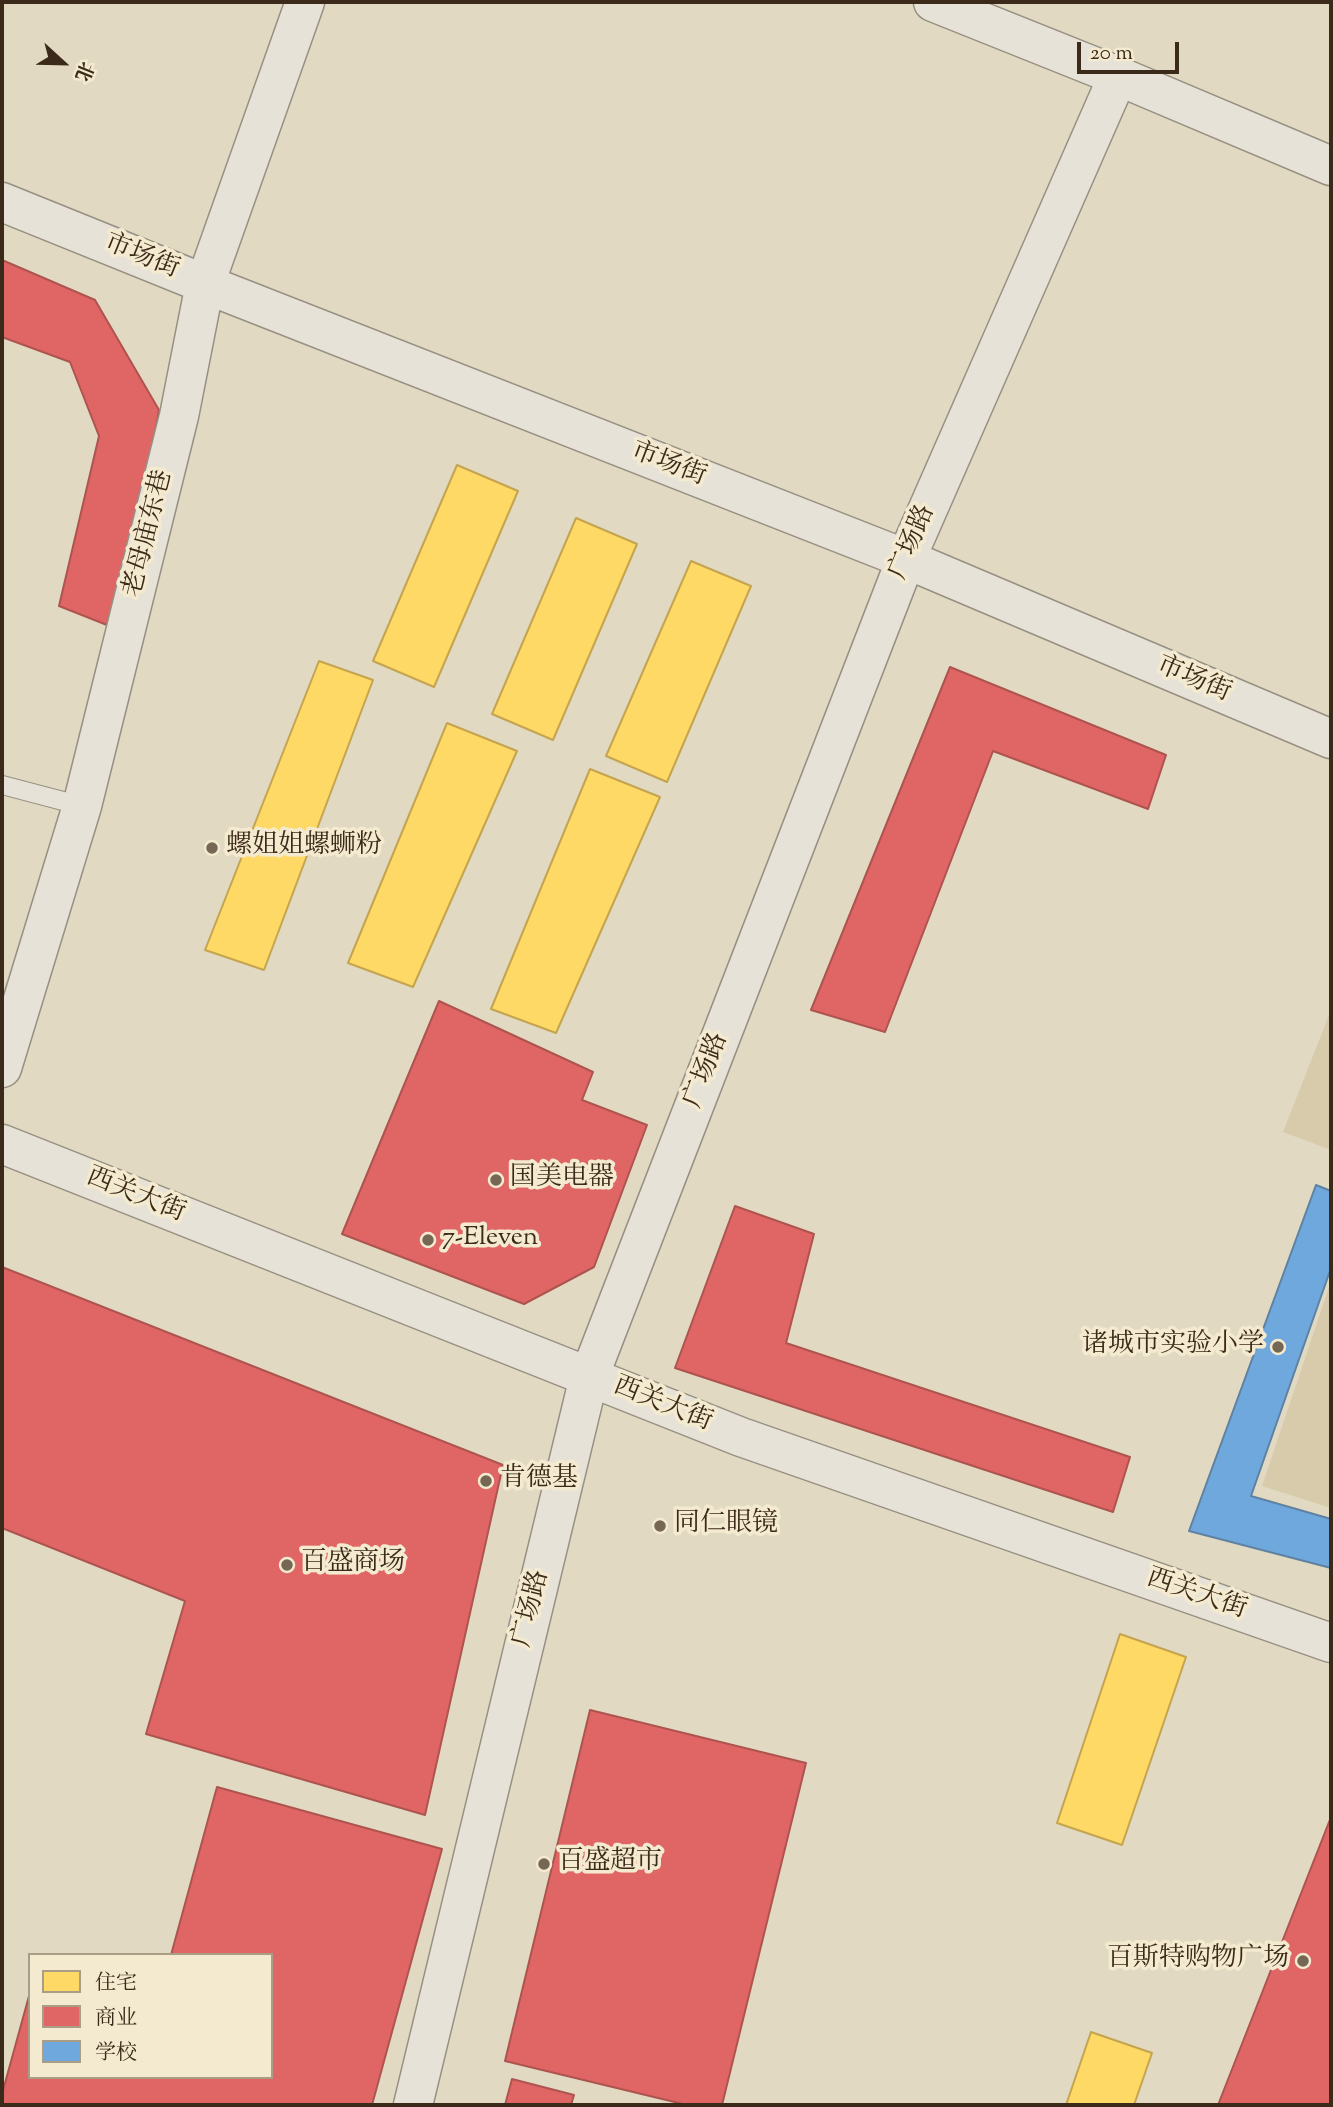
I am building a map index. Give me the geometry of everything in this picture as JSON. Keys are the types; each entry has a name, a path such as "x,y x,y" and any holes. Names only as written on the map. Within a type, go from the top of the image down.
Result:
{"street":[{"name":"老母庙东巷","path":"2,1068 82,806 179,416 205,284 305,2"},
{"path":"933,2 1331,166"},
{"name":"广场路","path":"413,2105 589,1377 906,559 1118,76"},
{"name":"市场街","path":"2,202 906,559 1331,739"},
{"name":"西关大街","path":"2,1144 741,1437 1331,1643"}],"lane":[{"path":"2,785 82,806"}],"shaded area":[{"path":"1331,1010 1331,1150 1283,1132"},
{"path":"1331,1281 1331,1508 1262,1486"}],"building: 住宅":[{"path":"457,465 518,491 434,687 373,661"},
{"path":"576,518 637,544 553,740 492,714"},
{"path":"691,561 751,586 667,782 606,756"},
{"path":"319,661 373,680 264,970 205,950"},
{"path":"447,723 517,751 413,987 348,963"},
{"path":"590,769 660,797 556,1033 491,1009"},
{"path":"1120,1634 1186,1657 1122,1845 1057,1823"},
{"path":"1091,2032 1152,2053 1134,2105 1066,2105"}],"building: 商业":[{"path":"2,260 95,300 159,410 148,475 107,625 59,606 99,436 70,362 2,337"},
{"path":"950,667 1166,755 1148,809 993,751 885,1032 811,1010"},
{"name":"国美电器","path":"439,1001 593,1072 582,1100 647,1125 594,1267 524,1304 342,1234"},
{"path":"735,1206 814,1234 786,1343 1130,1457 1113,1512 675,1368"},
{"name":"百盛商场","path":"2,1267 503,1465 425,1815 146,1734 185,1601 2,1528"},
{"path":"590,1710 806,1763 722,2105 687,2105 505,2061"},
{"path":"217,1787 442,1849 372,2105 2,2105 2,2094 28,2000 28,2079 273,2079 273,1953 172,1953"},
{"name":"百斯特购物广场","path":"1331,1817 1331,2105 1218,2105"},
{"path":"512,2079 574,2095 571,2105 505,2105"}],"building: 学校":[{"path":"1316,1185 1331,1191 1331,1268 1251,1496 1331,1519 1331,1568 1189,1531"}],"place":[{"name":"螺姐姐螺蛳粉","path":"212,848"},
{"name":"国美电器","path":"496,1180"},
{"name":"7-Eleven","path":"428,1240"},
{"name":"诸城市实验小学","path":"1278,1347"},
{"name":"肯德基","path":"486,1481"},
{"name":"同仁眼镜","path":"660,1526"},
{"name":"百盛商场","path":"287,1565"},
{"name":"百盛超市","path":"544,1864"},
{"name":"百斯特购物广场","path":"1303,1961"}]}
